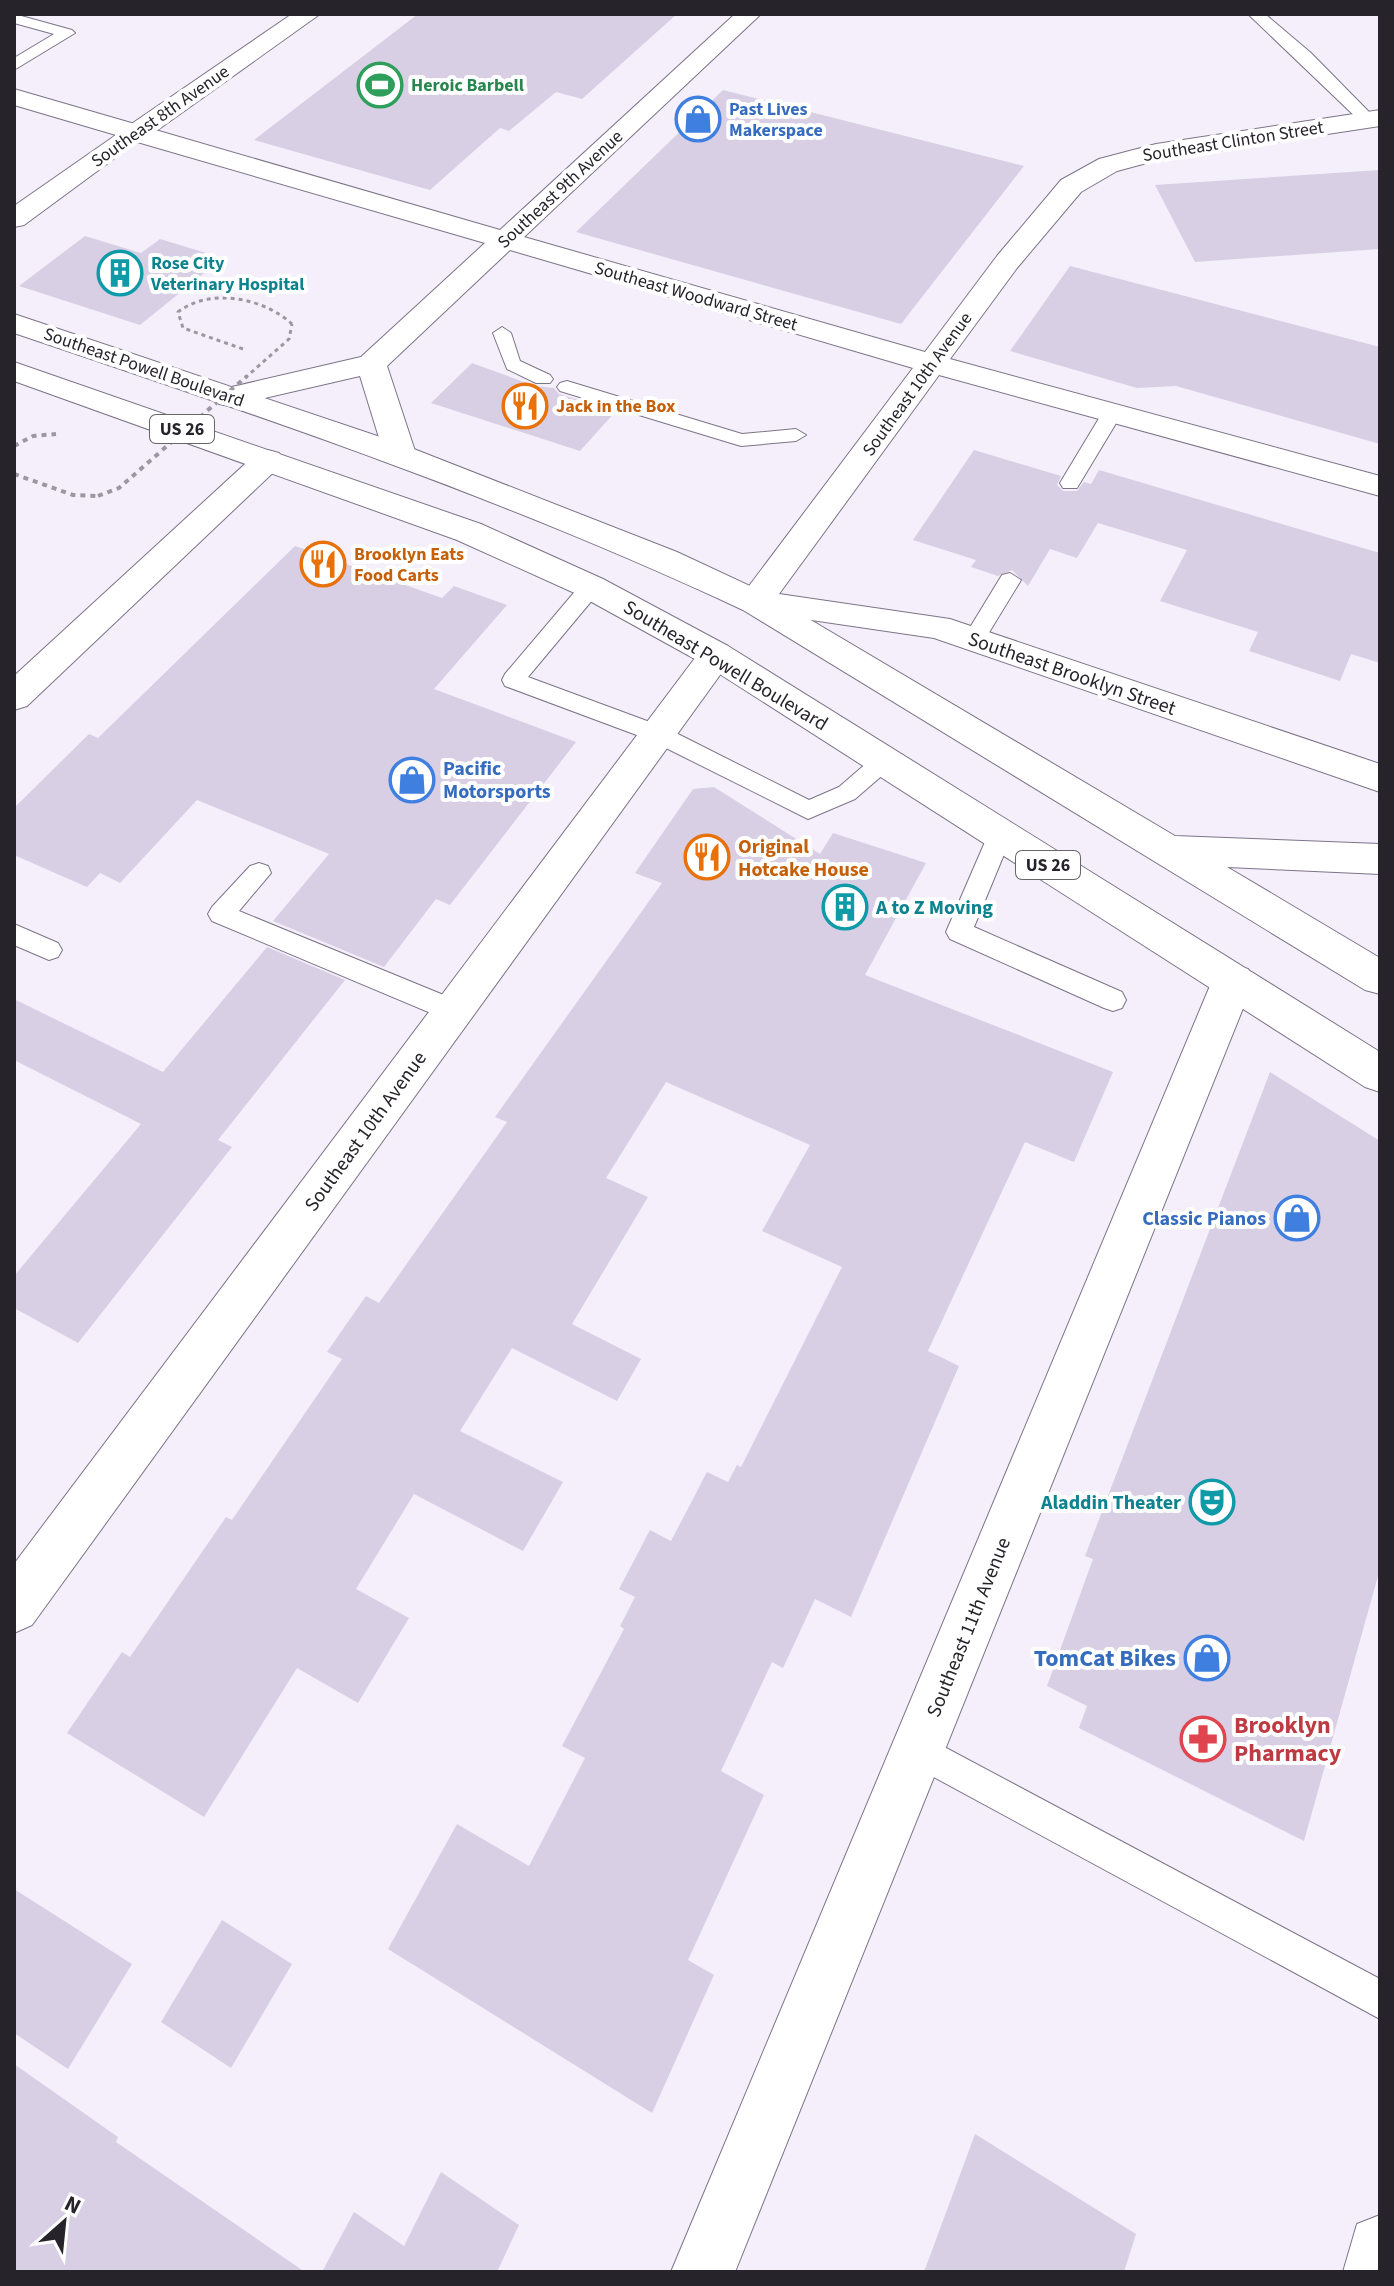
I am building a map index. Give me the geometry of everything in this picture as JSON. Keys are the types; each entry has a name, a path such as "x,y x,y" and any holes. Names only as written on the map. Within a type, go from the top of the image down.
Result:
{"main road":[{"name":"Southeast 8th Avenue","path":"14,219 308,14"},
{"name":"Southeast 9th Avenue","path":"371,364 749,14"},
{"name":"Southeast Woodward Street","path":"14,97 932,365 1380,486"},
{"name":"Southeast Clinton Street","path":"1088,175 1123,160 1156,152 1374,119"},
{"name":"Southeast 10th Avenue","path":"755,602 1056,200 1088,175"},
{"name":"Southeast Powell Boulevard","path":"14,323 400,454 630,543 755,602 1380,978"},
{"path":"230,397 371,364 400,454"},
{"name":"Southeast Powell Boulevard","path":"14,371 469,532 591,587 716,655 1380,1074"},
{"path":"14,697 268,460"},
{"path":"638,612 755,602"},
{"name":"Southeast Brooklyn Street","path":"755,602 938,627 1380,778"},
{"path":"716,655 824,644"},
{"name":"Southeast 10th Avenue","path":"14,1607 716,655"},
{"path":"1170,850 1380,859"},
{"name":"Southeast 11th Avenue","path":"703,2272 1233,981"},
{"path":"1375,2272 1380,2247"}],"lane":[{"path":"1256,14 1374,119"},
{"path":"14,18 67,33 14,65"},
{"path":"502,333 507,359 518,371 543,379"},
{"path":"567,387 741,440 796,435"},
{"path":"1070,483 1111,415"},
{"path":"974,639 1010,580"},
{"path":"591,587 513,680 658,734 808,810 847,793 884,761"},
{"path":"1000,835 959,932 1113,1000"},
{"path":"259,873 221,914 454,1011"},
{"path":"14,934 49,950"},
{"path":"918,1750 1380,2000"}],"path":[{"path":"14,474 73,495 98,496 119,488 293,333 292,324 283,316 228,298 210,297 191,301 178,312 179,324 196,333"},
{"path":"14,446 41,434 66,437"},
{"path":"132,461 158,471"}],"building":[{"path":"418,14 677,14 582,99 556,92 509,131 500,128 430,190 254,140"},
{"path":"723,90 1024,166 901,324 576,232"},
{"path":"1380,170 1380,249 1195,262 1155,185"},
{"name":"Rose City Veterinary Hospital","path":"85,236 141,253 160,239 223,258 140,325 19,286"},
{"path":"1070,266 1380,347 1380,444 1176,386 1137,388 1010,351"},
{"name":"Jack in the Box","path":"472,363 616,411 580,451 431,403"},
{"path":"974,450 1061,476 1057,485 1063,491 1077,491 1084,482 1091,484 1099,470 1380,553 1380,663 1351,654 1340,681 1249,651 1258,632 1160,601 1187,550 1098,523 1077,558 1050,549 1028,586 1012,570 998,576 971,567 976,560 913,540"},
{"path":"295,546 442,598 454,586 507,605 434,689 576,742 450,905 436,899 384,967 273,921 329,854 197,800 120,883 100,873 87,887 14,855 14,808 89,734 98,738"},
{"path":"714,787 820,854 833,833 926,863 865,975 1113,1072 1074,1162 1025,1142 928,1351 959,1366 851,1617 815,1599 783,1668 772,1662 721,1771 764,1795 688,1960 714,1975 652,2113 388,1949 457,1824 529,1866 585,1758 562,1746 624,1629 620,1626 635,1597 619,1589 650,1530 671,1541 707,1472 728,1482 737,1465 741,1467 842,1267 762,1231 810,1145 666,1082 606,1178 648,1197 572,1324 641,1359 617,1401 512,1348 460,1431 563,1482 523,1551 414,1494 356,1589 409,1618 358,1703 297,1668 204,1817 67,1733 122,1652 130,1657 226,1517 232,1520 342,1359 327,1352 366,1296 379,1303 507,1122 495,1117 662,883 635,873 693,789"},
{"path":"267,947 345,980 218,1140 232,1147 78,1343 14,1308 14,1276 141,1124 14,1060 14,999 163,1072"},
{"path":"1270,1072 1380,1141 1380,1569 1304,1841 1079,1728 1087,1706 1047,1686 1093,1559 1085,1556"},
{"path":"14,1889 132,1964 68,2069 14,2033"},
{"path":"222,1920 292,1964 231,2068 161,2022"},
{"path":"14,2064 118,2137 116,2142 305,2272 14,2272"},
{"path":"975,2134 1136,2234 1124,2272 924,2272"},
{"path":"441,2172 519,2225 497,2272 322,2272 354,2212 404,2246"}],"place":[{"name":"Heroic Barbell","path":"380,85"},
{"name":"Past Lives Makerspace","path":"698,119"},
{"name":"Rose City Veterinary Hospital","path":"120,273"},
{"name":"Jack in the Box","path":"525,406"},
{"name":"Brooklyn Eats Food Carts","path":"323,564"},
{"name":"Pacific Motorsports","path":"412,780"},
{"name":"Original Hotcake House","path":"707,857"},
{"name":"A to Z Moving","path":"845,907"},
{"name":"Classic Pianos","path":"1297,1218"},
{"name":"Aladdin Theater","path":"1212,1502"},
{"name":"TomCat Bikes","path":"1207,1658"},
{"name":"Brooklyn Pharmacy","path":"1203,1739"}]}
